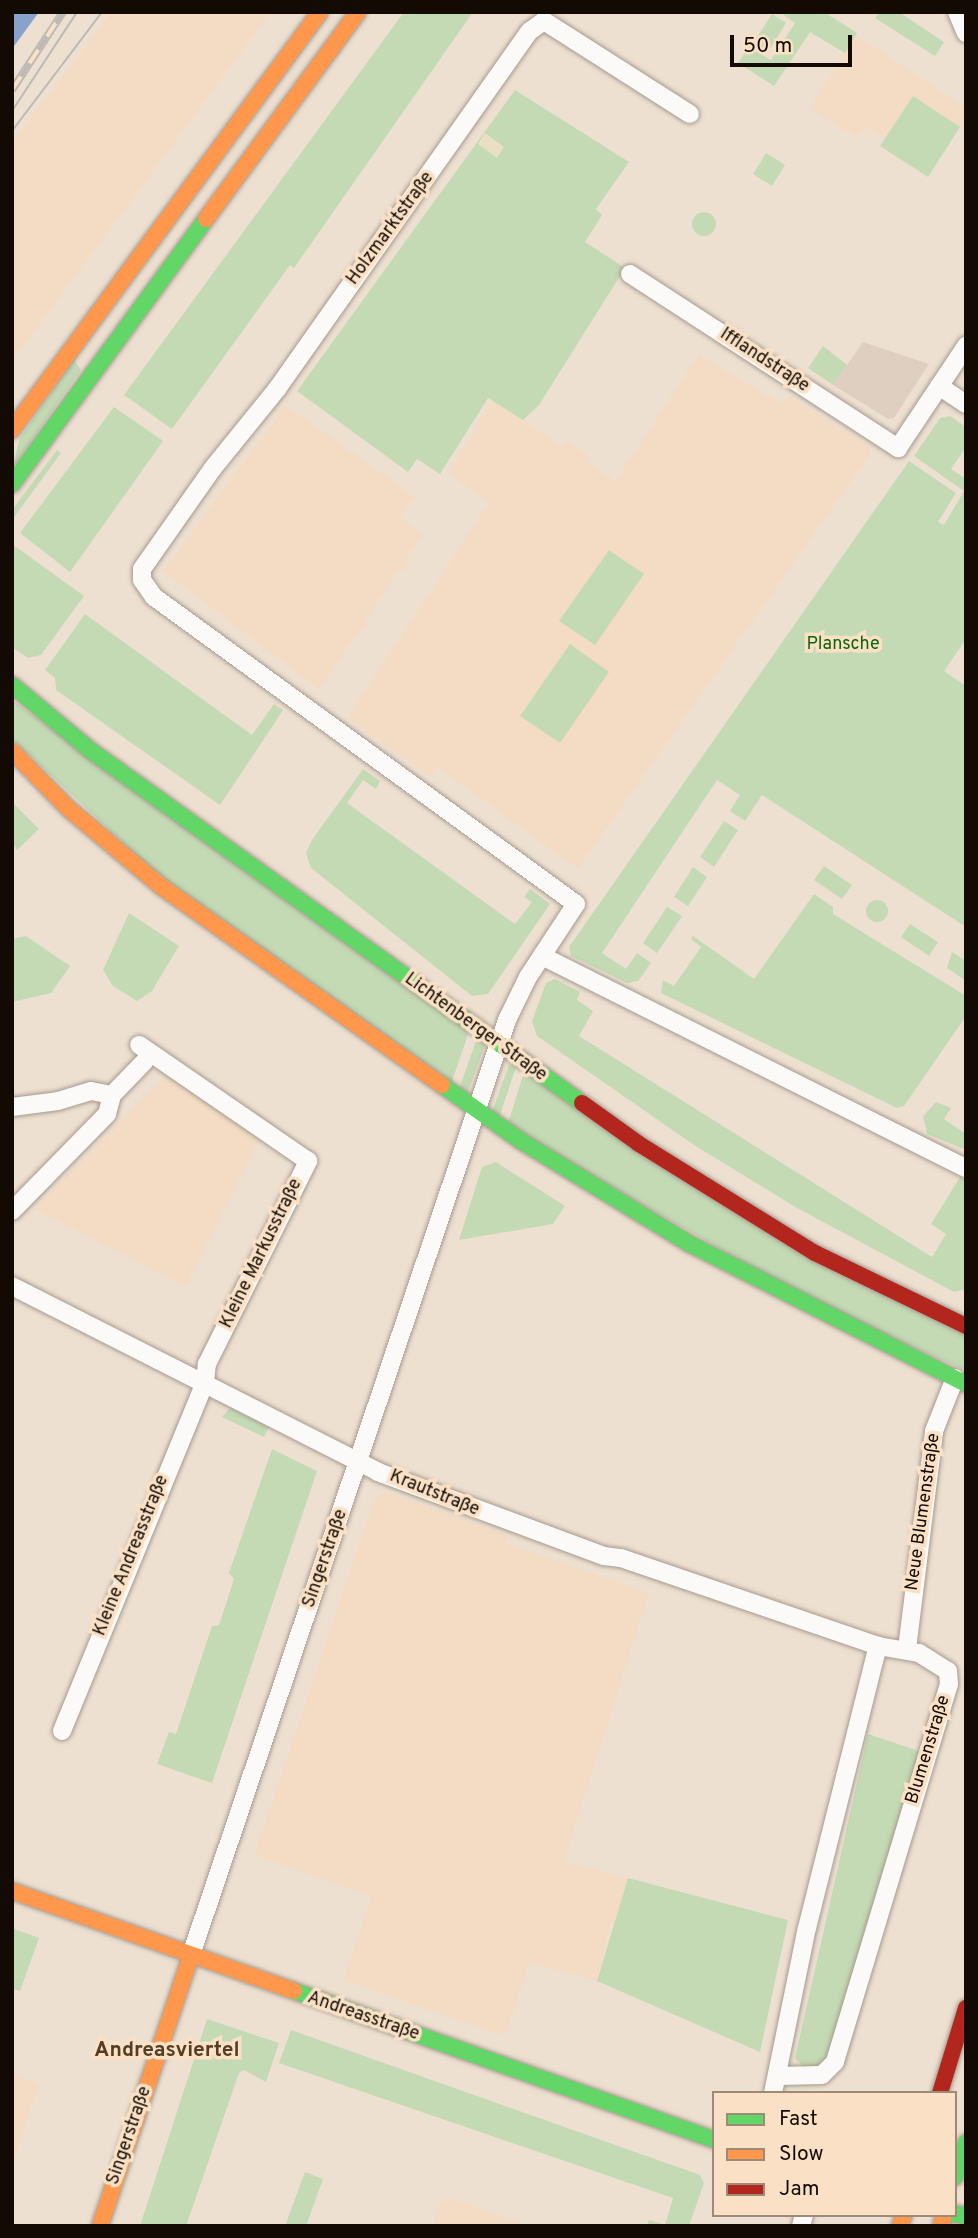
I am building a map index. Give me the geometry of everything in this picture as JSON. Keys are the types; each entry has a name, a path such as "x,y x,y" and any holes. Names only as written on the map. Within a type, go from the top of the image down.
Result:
{"main road":[{"path":"12,430 320,12"},
{"path":"12,484 358,12"},
{"name":"Lichtenberger Straße","path":"12,685 90,750 499,1045 730,1203 815,1253 966,1326"},
{"path":"12,751 69,809 162,887 477,1111 682,1239 961,1381"},
{"name":"Andreasstraße","path":"12,1891 712,2139"},
{"name":"Singerstraße","path":"100,2226 191,1955"},
{"path":"941,2091 966,2008"},
{"path":"957,2171 966,2143"}],"street":[{"path":"957,12 966,33"},
{"name":"Holzmarktstraße","path":"576,904 157,599 142,580 146,558 277,390 530,31 544,20 690,114"},
{"name":"Ifflandstraße","path":"630,274 898,448 940,386"},
{"path":"966,346 940,386 966,404"},
{"name":"Singerstraße","path":"191,1955 499,1045 528,976 576,904"},
{"path":"542,956 966,1168"},
{"name":"Kleine Markusstraße","path":"12,1212 107,1114 112,1095 142,1053 308,1161 207,1364 205,1382"},
{"path":"12,1107 58,1101 91,1091 112,1095"},
{"name":"Krautstraße","path":"12,1286 360,1461 475,1511 878,1646"},
{"name":"Neue Blumenstraße","path":"907,1649 934,1432 961,1381"},
{"name":"Kleine Andreasstraße","path":"62,1731 205,1382"},
{"name":"Blumenstraße","path":"878,1646 907,1649 948,1671 949,1684 835,2062 822,2075 776,2084 805,1933 878,1646"}],"shaded area":[{"path":"111,12 271,12 12,362 12,142"},
{"path":"856,35 966,107 960,127 913,96 885,138 866,126 858,138 810,108"},
{"path":"863,342 929,364 894,418 888,419 833,385"},
{"path":"699,354 779,403 790,397 869,446 871,453 578,869 437,767 430,777 352,721 350,713 489,503 449,473 492,400 562,446 566,441 588,454 585,460 615,481"},
{"path":"286,405 415,497 400,518 423,534 405,561 409,564 404,571 399,569 364,622 368,625 363,632 359,630 319,689 163,571"},
{"path":"175,1077 261,1136 186,1286 34,1209 161,1079"},
{"path":"387,1492 507,1535 507,1544 649,1593 564,1861 628,1878 616,1923 611,1923 597,1981 530,1962 505,2036 343,1980 371,1896 254,1855 375,1498"},
{"path":"12,2075 39,2083 12,2166"},
{"path":"451,2198 531,2226 432,2226 440,2203"}],"green space":[{"path":"404,12 473,12 294,268 290,265 172,429 124,395"},
{"path":"780,12 824,12 857,33 845,53 810,32 774,86 738,63 749,47 771,60 795,23"},
{"path":"879,12 899,12 944,42 935,56 875,18"},
{"path":"772,14 786,23 768,52 753,43"},
{"path":"515,90 629,162 596,209 602,215 585,242 625,268 539,405 523,420 488,398 440,474 417,459 408,472 297,391"},
{"path":"913,96 960,127 928,177 880,146"},
{"path":"766,153 785,165 772,186 753,174"},
{"path":"704,212 715,219 716,224 709,235 704,236 693,229 692,224 699,213"},
{"path":"823,346 847,365 833,385 808,368"},
{"path":"74,360 81,370 12,468 20,438"},
{"path":"114,407 163,441 70,572 20,533"},
{"name":"Plansche","path":"950,416 966,427 966,447 951,469 966,479 966,639 944,671 966,686 966,927 762,795 745,821 730,811 740,795 717,780 602,953 626,969 637,953 651,963 638,981 627,983 571,956 569,947 909,461 956,493 938,522 944,525 964,491 914,456 940,418"},
{"path":"57,450 61,453 12,520 12,510"},
{"path":"12,544 84,596 41,655 28,658 12,647"},
{"path":"609,550 644,574 595,645 559,621"},
{"path":"85,614 252,735 274,704 283,710 220,805 56,690 55,678 45,670"},
{"path":"570,644 609,672 560,743 520,716"},
{"path":"12,700 470,1029 450,1087 159,876 12,739"},
{"path":"363,769 380,781 376,789 363,780 347,803 515,924 532,902 524,897 530,889 550,904 488,994 472,996 311,868 306,853 312,840"},
{"path":"12,802 39,829 17,850 12,842"},
{"path":"724,821 738,830 714,867 700,857"},
{"path":"824,866 852,885 842,899 814,880"},
{"path":"693,867 707,877 688,906 674,897"},
{"path":"814,894 833,907 833,914 966,996 966,1016 904,1106 897,1108 661,993 663,980 674,986 701,947 691,939 693,936 754,979"},
{"path":"877,900 885,903 888,911 885,919 877,922 869,919 866,911 869,903"},
{"path":"667,907 682,916 657,953 643,943"},
{"path":"129,913 179,946 152,991 137,1001 113,986 103,970"},
{"path":"910,924 938,942 929,956 901,937"},
{"path":"26,936 70,966 51,993 12,1002 12,939"},
{"path":"952,952 966,961 966,981 947,968"},
{"path":"555,979 580,992 577,1000 593,1011 579,1036 932,1257 946,1234 931,1224 960,1177 966,1179 966,1289 954,1292 797,1208 694,1145 537,1036 532,1021 546,983"},
{"path":"478,1035 485,1045 468,1092 458,1092"},
{"path":"517,1064 498,1121 492,1112 509,1065"},
{"path":"525,1069 966,1334 966,1371 810,1300 507,1127"},
{"path":"936,1102 951,1108 944,1119 966,1134 966,1150 927,1134 923,1116"},
{"path":"496,1162 565,1206 553,1224 459,1240 482,1167"},
{"path":"232,1406 270,1424 264,1437 222,1417"},
{"path":"272,1449 317,1471 212,1783 157,1764 169,1732 176,1734 212,1626 219,1625 234,1579 229,1573"},
{"path":"868,1734 922,1752 828,2062 822,2067 804,2067 795,2058"},
{"path":"628,1878 788,1920 760,2052 597,1981"},
{"path":"12,1928 39,1938 20,1991 12,1989"},
{"path":"207,2019 279,2043 266,2082 244,2070 239,2073 186,2226 140,2226"},
{"path":"291,2030 700,2175 704,2183 689,2226 647,2226 649,2220 665,2225 673,2198 279,2063"},
{"path":"305,2172 323,2179 306,2226 285,2226"}],"sand":[{"path":"485,133 504,147 497,158 478,144"}],"water":[{"path":"12,12 39,12 12,49"}],"tram line":[{"path":"12,111 77,12"},
{"path":"12,131 102,12"}],"railway":[{"path":"12,90 63,12"}],"traffic: fast":[{"path":"12,484 206,219"},
{"path":"12,685 90,750 582,1103"},
{"path":"442,1085 521,1141 690,1244 966,1384"},
{"path":"294,1991 712,2139"},
{"path":"957,2171 966,2143"},
{"path":"957,2214 966,2216"}],"traffic: slow":[{"path":"12,430 320,12"},
{"path":"206,219 358,12"},
{"path":"12,751 69,809 162,887 442,1085"},
{"path":"12,1891 294,1991"},
{"path":"100,2226 191,1955"},
{"path":"900,2226 903,2217"},
{"path":"941,2226 943,2217"}],"traffic: jam":[{"path":"582,1103 639,1144 815,1253 966,1326"},
{"path":"941,2091 966,2008"}],"district":[{"name":"Andreasviertel","path":"167,2051"}]}
